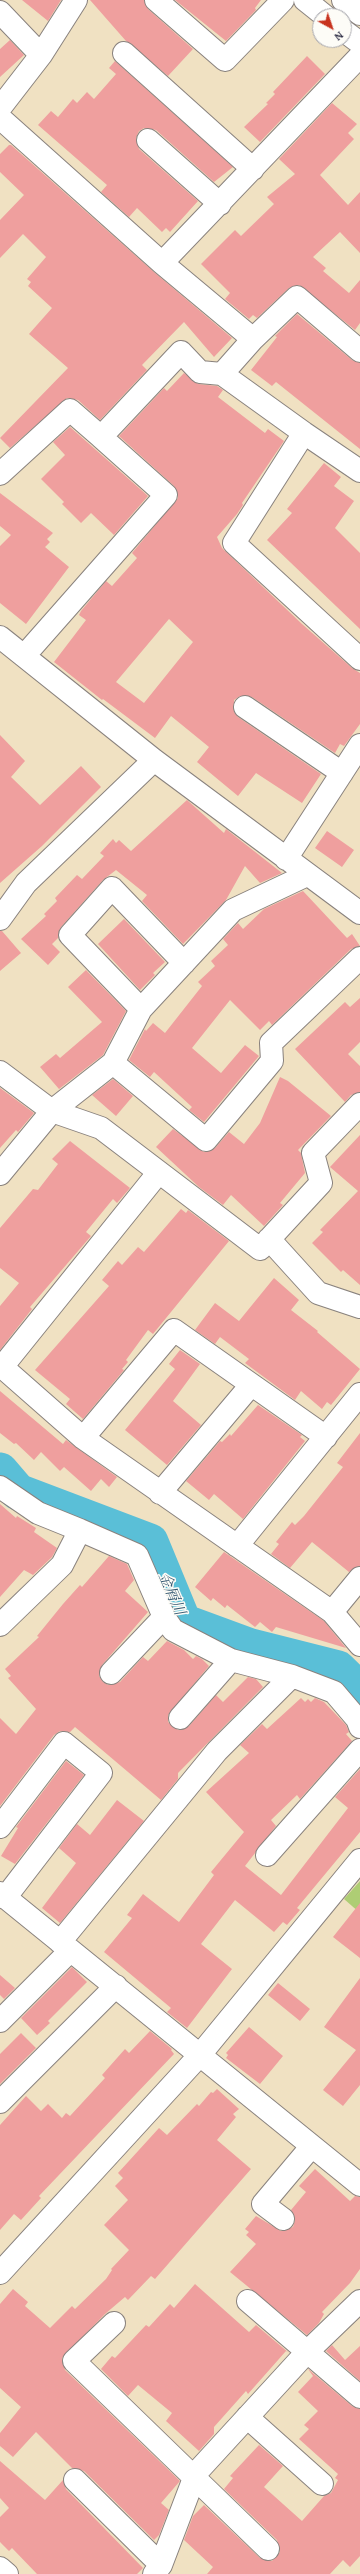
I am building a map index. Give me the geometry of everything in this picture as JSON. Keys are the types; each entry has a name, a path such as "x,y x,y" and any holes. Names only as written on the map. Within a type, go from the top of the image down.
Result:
{"street":[{"path":"0,108 41,55 76,0"},
{"path":"156,0 226,60 283,0"},
{"path":"305,0 315,8"},
{"path":"343,0 360,14"},
{"path":"0,12 41,55"},
{"path":"124,53 253,169"},
{"path":"162,263 360,56"},
{"path":"0,118 162,263 253,339"},
{"path":"148,140 220,204"},
{"path":"222,374 253,339 297,297 360,351"},
{"path":"101,437 181,352 200,372 222,374 304,434 360,471"},
{"path":"0,474 70,410 166,495 24,656"},
{"path":"304,434 234,543 360,660"},
{"path":"0,638 154,760 360,913"},
{"path":"245,707 342,773"},
{"path":"286,859 360,745"},
{"path":"0,919 26,883 154,760"},
{"path":"0,1174 52,1110 113,1063 141,1009 233,910 307,875"},
{"path":"141,1009 70,935 112,888 184,963"},
{"path":"113,1063 206,1140 272,1061 271,1044 360,958"},
{"path":"0,1072 52,1110 102,1128 260,1249 321,1183 313,1153 360,1104"},
{"path":"159,1172 1,1366 83,1438 332,1612 360,1645"},
{"path":"269,1239 318,1292 360,1306"},
{"path":"83,1438 174,1330 326,1437"},
{"path":"160,1493 251,1385"},
{"path":"237,1546 360,1394"},
{"path":"0,1488 38,1513 137,1555 164,1617 173,1630 231,1660 292,1676 334,1692 357,1719 360,1728"},
{"path":"0,1625 62,1565 80,1530"},
{"path":"332,1612 360,1578"},
{"path":"111,1673 164,1617"},
{"path":"180,1718 231,1660"},
{"path":"0,2021 65,1947 217,1751 292,1676"},
{"path":"0,1827 64,1743 101,1773 2,1895 65,1947 116,1986 311,2147 360,2185"},
{"path":"267,1855 360,1750"},
{"path":"0,2273 199,2056 360,1860"},
{"path":"0,2102 116,1986"},
{"path":"283,2219 263,2204 311,2147"},
{"path":"248,2301 360,2397"},
{"path":"75,2480 158,2570 194,2478 307,2352 360,2302"},
{"path":"114,2323 74,2361 268,2549"},
{"path":"248,2417 322,2484"},
{"path":"0,2568 7,2574"}],"green space":[{"path":"360,1881 360,1913 344,1899"}],"building":[{"path":"22,0 61,0 48,21"},
{"path":"90,0 144,0 148,9 193,49 168,76 126,41"},
{"path":"175,0 261,0 255,8 256,10 226,41"},
{"path":"10,40 24,55 0,77 0,49"},
{"path":"307,56 325,74 260,142 244,127 268,104 266,103 275,94 273,92"},
{"path":"115,61 233,167 214,182 156,130 144,128 139,131 136,138 139,149 198,201 170,232 166,228 162,232 137,208 129,217 101,192 107,185 38,125 51,111 58,117 73,99 77,103 87,92 94,99 116,74 109,68"},
{"path":"332,103 357,124 348,133 354,139 320,175 348,205 360,192 360,253 340,232 313,257 326,268 323,271 349,293 360,280 360,323 355,330 299,285 289,288 257,318 253,315 249,319 225,299 230,293 201,264 235,230 241,236 274,204 267,197 295,174 279,159"},
{"path":"9,145 11,145 154,272 232,338 214,357 184,322 142,365 147,370 100,420 78,400 67,398 10,448 0,438 68,368 29,334 52,308 28,286 31,282 27,279 46,257 23,234 0,258 0,220 24,195 0,172 0,154"},
{"path":"297,314 352,360 360,363 360,449 276,382 272,386 251,370 277,337 275,336"},
{"path":"184,373 198,384 217,386 223,390 218,397 265,433 268,429 284,441 242,503 243,505 237,514 217,537 222,548 302,624 352,668 360,673 360,724 344,746 340,744 335,753 252,697 240,696 234,700 234,712 238,717 321,774 302,803 256,773 238,796 197,762 209,747 171,716 155,738 103,699 102,700 54,662 86,620 79,615 81,611 106,581 112,586 137,558 132,553 178,498 174,486 119,436 164,388 167,391","holes":["169,619 193,642 144,703 116,682"]},
{"path":"70,427 148,496 114,535 91,513 81,523 62,504 64,502 41,479 65,455 53,442"},
{"path":"324,463 341,477 334,486 354,501 335,528 360,553 360,629 267,540 292,513 287,509"},
{"path":"0,493 53,533 47,539 50,542 45,547 69,567 26,624 0,603 0,546 11,535 0,526"},
{"path":"0,735 25,761 11,777 40,805 81,766 101,787 42,846 0,883"},
{"path":"187,800 224,833 226,829 282,873 260,883 245,866 226,900 183,944 142,901 147,895 116,870 103,880 61,927 58,938 52,944 60,952 48,965 21,939 46,916 44,914 57,901 55,898 77,875 82,879 104,856 100,853 113,839 116,843 119,840 131,851"},
{"path":"327,831 354,850 342,867 315,848"},
{"path":"303,891 347,938 352,934 360,946 351,949 272,1025 269,1021 260,1030 230,1000 192,1048 221,1073 245,1045 259,1056 204,1122 189,1110 192,1107 154,1072 150,1077 129,1060 145,1029 146,1031 153,1023 165,1033 202,986 198,982 215,966 211,961 228,945 223,939 238,923 243,929 264,909"},
{"path":"124,919 165,962 153,973 155,975 140,990 98,944"},
{"path":"0,931 2,931 21,953 0,971"},
{"path":"86,970 126,1011 103,1055 59,1089 40,1067 56,1054 60,1058 102,1022 68,987"},
{"path":"360,998 360,1042 348,1054 360,1066 360,1092 351,1095 345,1102 295,1049 345,1002 350,1007"},
{"path":"280,1077 288,1081 331,1116 298,1150 301,1153 305,1173 280,1203 283,1205 264,1226 231,1195 223,1205 199,1187 156,1147 173,1129 204,1152 215,1148 229,1132 244,1144 260,1123"},
{"path":"113,1079 133,1096 116,1116 92,1095"},
{"path":"0,1088 34,1113 18,1132 16,1130 0,1148"},
{"path":"360,1135 360,1285 343,1270 341,1272 312,1243 323,1232 320,1230 358,1191 330,1167"},
{"path":"70,1141 130,1188 117,1203 113,1199 86,1232 91,1236 30,1307 32,1309 0,1350 0,1306 19,1283 0,1268 0,1228 33,1189 38,1190 58,1164 52,1159"},
{"path":"181,1209 186,1213 188,1210 229,1241 153,1334 148,1330 126,1360 128,1362 122,1369 124,1370 83,1419 66,1404 70,1399 35,1370 109,1286 102,1280 118,1261 122,1265 138,1247 144,1252"},
{"path":"274,1278 299,1300 291,1310 318,1331 317,1332 360,1369 331,1405 327,1402 322,1409 301,1391 295,1400 245,1363 249,1359 220,1337 215,1344 195,1330 215,1303 239,1321"},
{"path":"180,1350 200,1364 173,1401 201,1425 167,1465 125,1430 175,1369 169,1364"},
{"path":"0,1391 63,1444 66,1440 117,1477 109,1487 101,1479 91,1491 64,1467 60,1471 41,1452 34,1460 16,1443 14,1444 0,1433"},
{"path":"258,1405 302,1435 300,1437 305,1441 243,1519 214,1494 209,1500 186,1481 220,1441 222,1442 230,1434 231,1436"},
{"path":"360,1433 360,1566 349,1572 312,1542 290,1568 271,1554 279,1544 276,1542 292,1522 295,1525 304,1516 343,1467 337,1463"},
{"path":"0,1504 16,1518 17,1516 36,1528 34,1532 57,1548 52,1557 33,1575 24,1570 0,1597"},
{"path":"224,1552 324,1621 346,1648 276,1627 272,1632 260,1622 255,1627 227,1605 225,1608 213,1598 211,1601 195,1587"},
{"path":"109,1556 127,1564 134,1580 125,1591 148,1612 102,1665 99,1676 103,1682 108,1685 120,1682 143,1657 148,1661 167,1641 184,1650 193,1659 196,1656 202,1659 209,1666 168,1715 168,1722 178,1730 189,1726 216,1695 223,1702 248,1677 256,1679 263,1687 178,1773 178,1779 161,1800 75,1727 70,1732 60,1731 54,1735 0,1806 0,1718 16,1734 36,1709 8,1678 11,1676 5,1669 39,1637 37,1636 63,1604 80,1585 82,1587"},
{"path":"301,1698 305,1702 308,1699 311,1702 315,1698 324,1702 346,1725 349,1732 346,1734 352,1741 300,1799 297,1795 271,1820 276,1826 245,1866 281,1895 348,1808 335,1797 360,1769 360,1832 297,1908 300,1910 287,1925 283,1922 274,1932 235,1900 201,1944 232,1969 187,2028 167,2012 171,2008 104,1952 132,1918 127,1915 143,1894 179,1922 214,1875 211,1872 244,1832 206,1792 249,1753 240,1745 262,1724 267,1729"},
{"path":"66,1761 84,1775 15,1864 1,1856 18,1828 16,1827"},
{"path":"117,1800 144,1821 60,1923 42,1908 76,1863 59,1848 77,1824 90,1835"},
{"path":"360,1903 360,1958 333,1937"},
{"path":"72,1967 87,1982 48,2021 50,2023 37,2035 21,2018"},
{"path":"0,1975 15,1988 4,1999 0,1995"},
{"path":"360,1978 360,2085 343,2106 323,2090 356,2050 324,2027"},
{"path":"278,1983 310,2009 300,2021 268,1995"},
{"path":"249,2027 283,2056 260,2084 226,2058 228,2055 226,2053"},
{"path":"150,2031 172,2049 171,2050 174,2054 39,2196 41,2198 21,2220 14,2214 0,2230 0,2125 26,2096 41,2111 48,2104 62,2118 66,2113 70,2116 105,2078 102,2075 125,2049 129,2053"},
{"path":"21,2033 36,2048 0,2084 0,2054"},
{"path":"217,2089 239,2109 233,2114 236,2117 217,2140 251,2169 155,2279 151,2276 128,2300 125,2297 105,2314 62,2358 65,2370 180,2481 161,2503 169,2510 159,2535 154,2540 84,2471 72,2468 36,2432 13,2457 0,2446 0,2433 21,2407 0,2388 0,2304 13,2289 28,2302 25,2306 50,2328 72,2306 75,2309 106,2279 112,2270 111,2269 129,2250 104,2225 128,2200 115,2186 123,2178 118,2173 159,2128 167,2135 197,2104 199,2106 211,2092 213,2093"},
{"path":"315,2169 350,2201 355,2196 360,2197 360,2269 350,2283 322,2312 324,2314 319,2323 307,2335 230,2272 256,2244 246,2235 249,2232 245,2229 256,2216 281,2231 293,2227 295,2220 291,2210 306,2192 299,2186"},
{"path":"195,2284 249,2332 256,2325 289,2353 286,2351 248,2394 246,2391 214,2427 214,2434 199,2451 166,2421 172,2413 138,2385 128,2396 101,2369 112,2356 115,2358 146,2325 149,2327 170,2304 174,2308"},
{"path":"332,2345 345,2360 360,2346 360,2381 326,2351"},
{"path":"308,2369 352,2406 360,2409 360,2556 350,2567 343,2560 330,2574 207,2574 213,2567 184,2540 193,2516 204,2505 260,2558 272,2561 280,2552 277,2540 224,2489 233,2478 230,2476 259,2445 283,2466 264,2487 302,2521 324,2496 331,2493 338,2480 335,2478 338,2474 299,2439 309,2429 304,2425 318,2411 298,2392 313,2376"},
{"path":"0,2461 45,2500 63,2480 66,2489 143,2568 137,2574 37,2574 12,2548 9,2551 0,2542 0,2517 9,2508 0,2498"}],"waterway":[{"name":"金屑川","path":"0,1471 18,1492 150,1542 183,1622 251,1647 338,1669 360,1691"}]}
